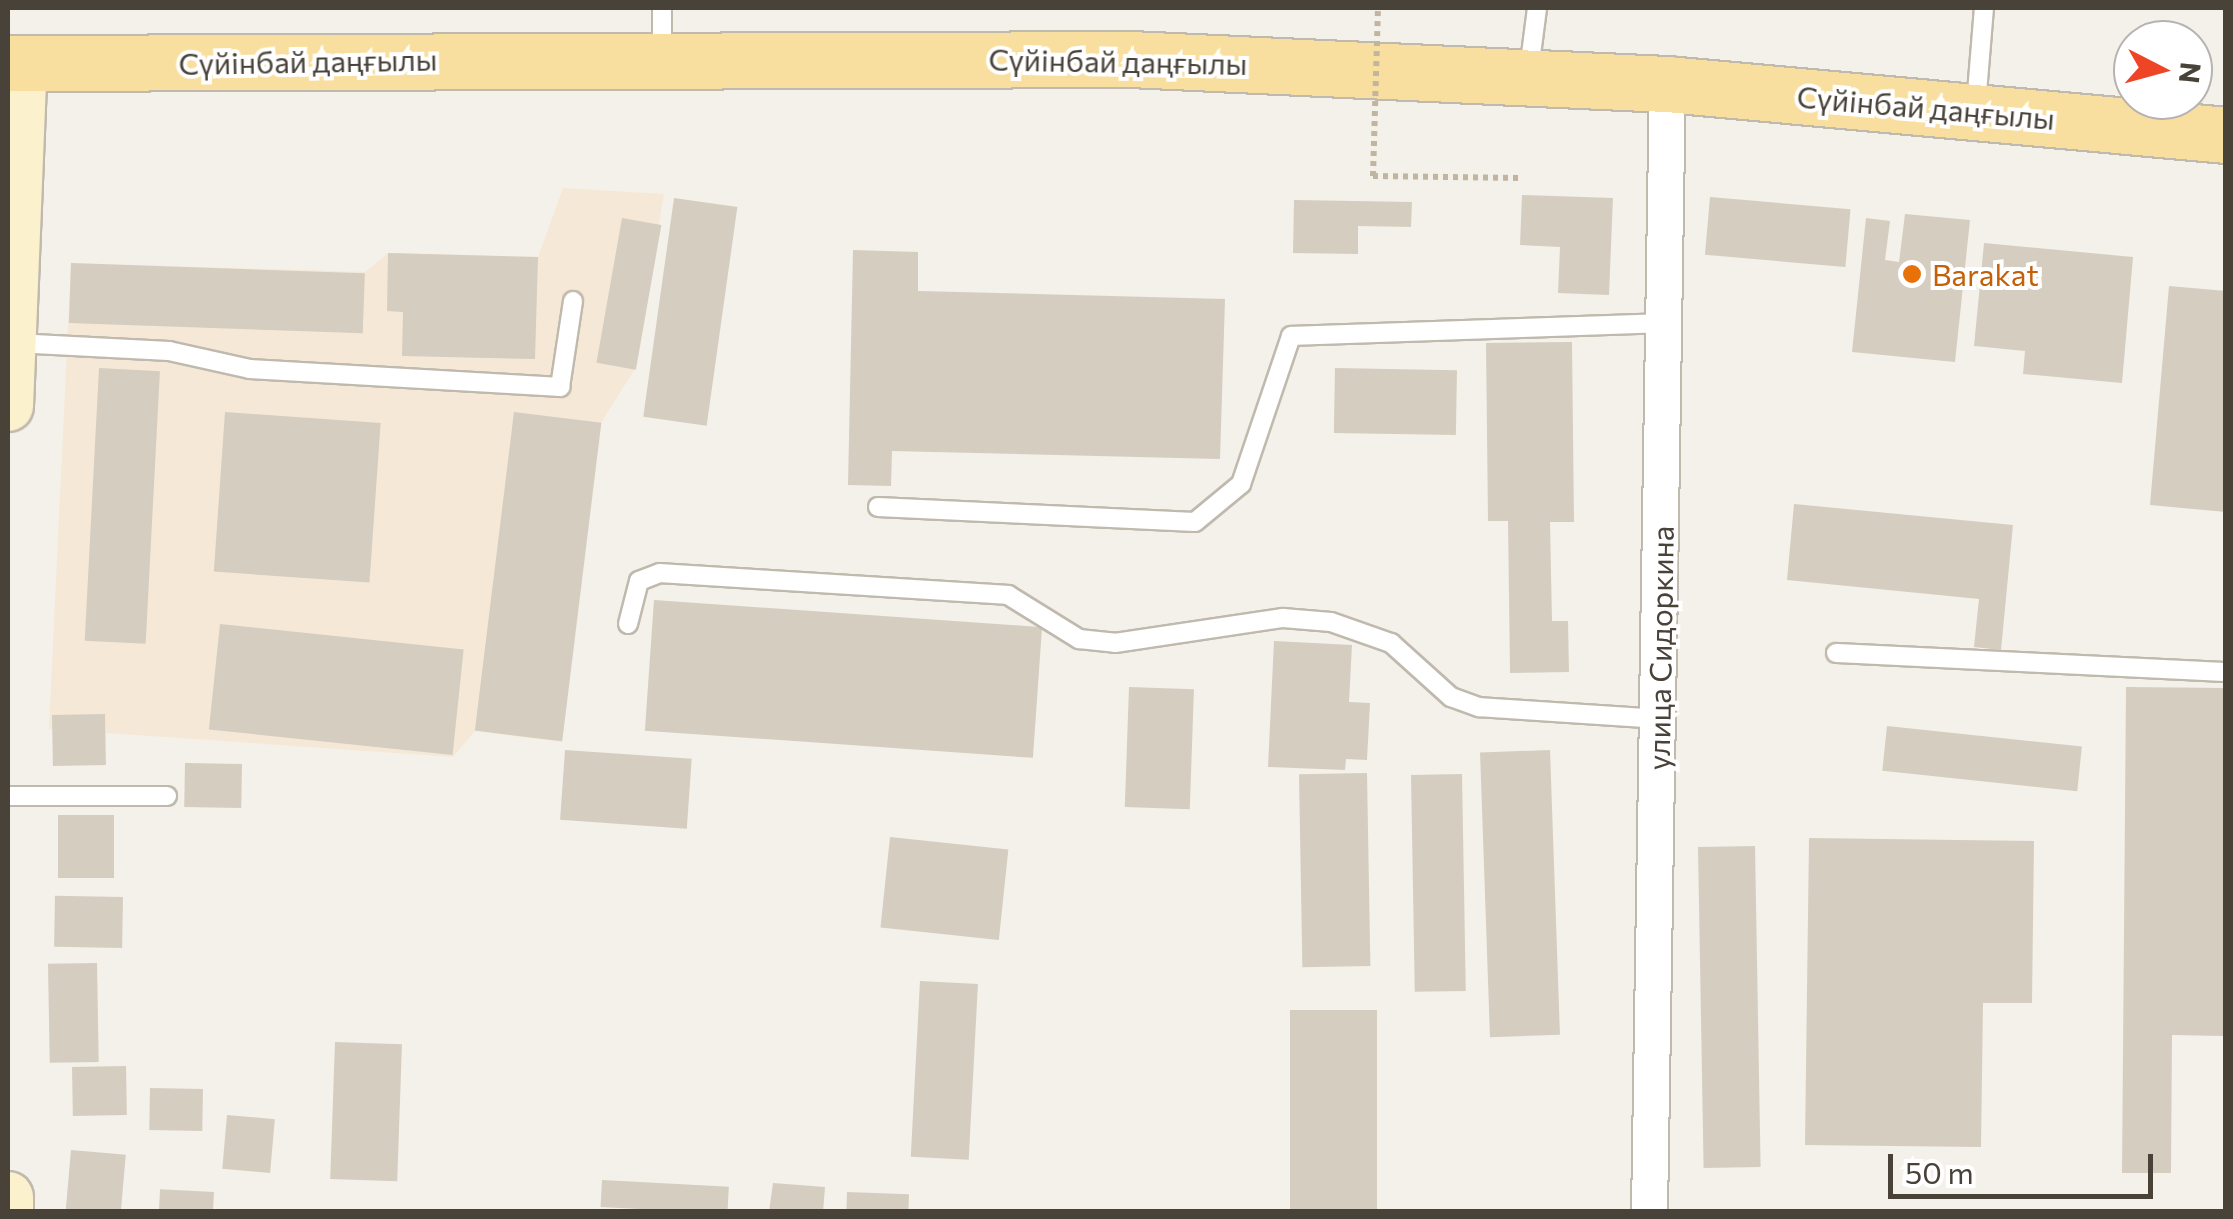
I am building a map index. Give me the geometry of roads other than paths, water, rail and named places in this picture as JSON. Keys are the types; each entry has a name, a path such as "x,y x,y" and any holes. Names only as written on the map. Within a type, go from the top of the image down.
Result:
{"main road":[{"name":"Сүйінбай даңғылы","path":"15,63 662,32 1667,84 2226,135"}],"street":[{"path":"8,406 15,63"},
{"name":"улица Сидоркина","path":"1650,1212 1667,84"},
{"path":"8,1197 8,1212"}],"lane":[{"path":"1528,75 1538,8"},
{"path":"1975,110 1984,8"},
{"path":"10,343 170,351 250,370 560,387 573,302"},
{"path":"878,507 1195,522 1241,484 1291,336 1666,323"},
{"path":"628,624 639,581 660,573 1008,595 1079,639 1115,643 1283,618 1332,622 1391,643 1452,697 1479,707 1658,718"},
{"path":"1836,653 2226,672"},
{"path":"8,796 167,796"}],"place":[{"name":"Barakat","path":"1912,274"}]}
